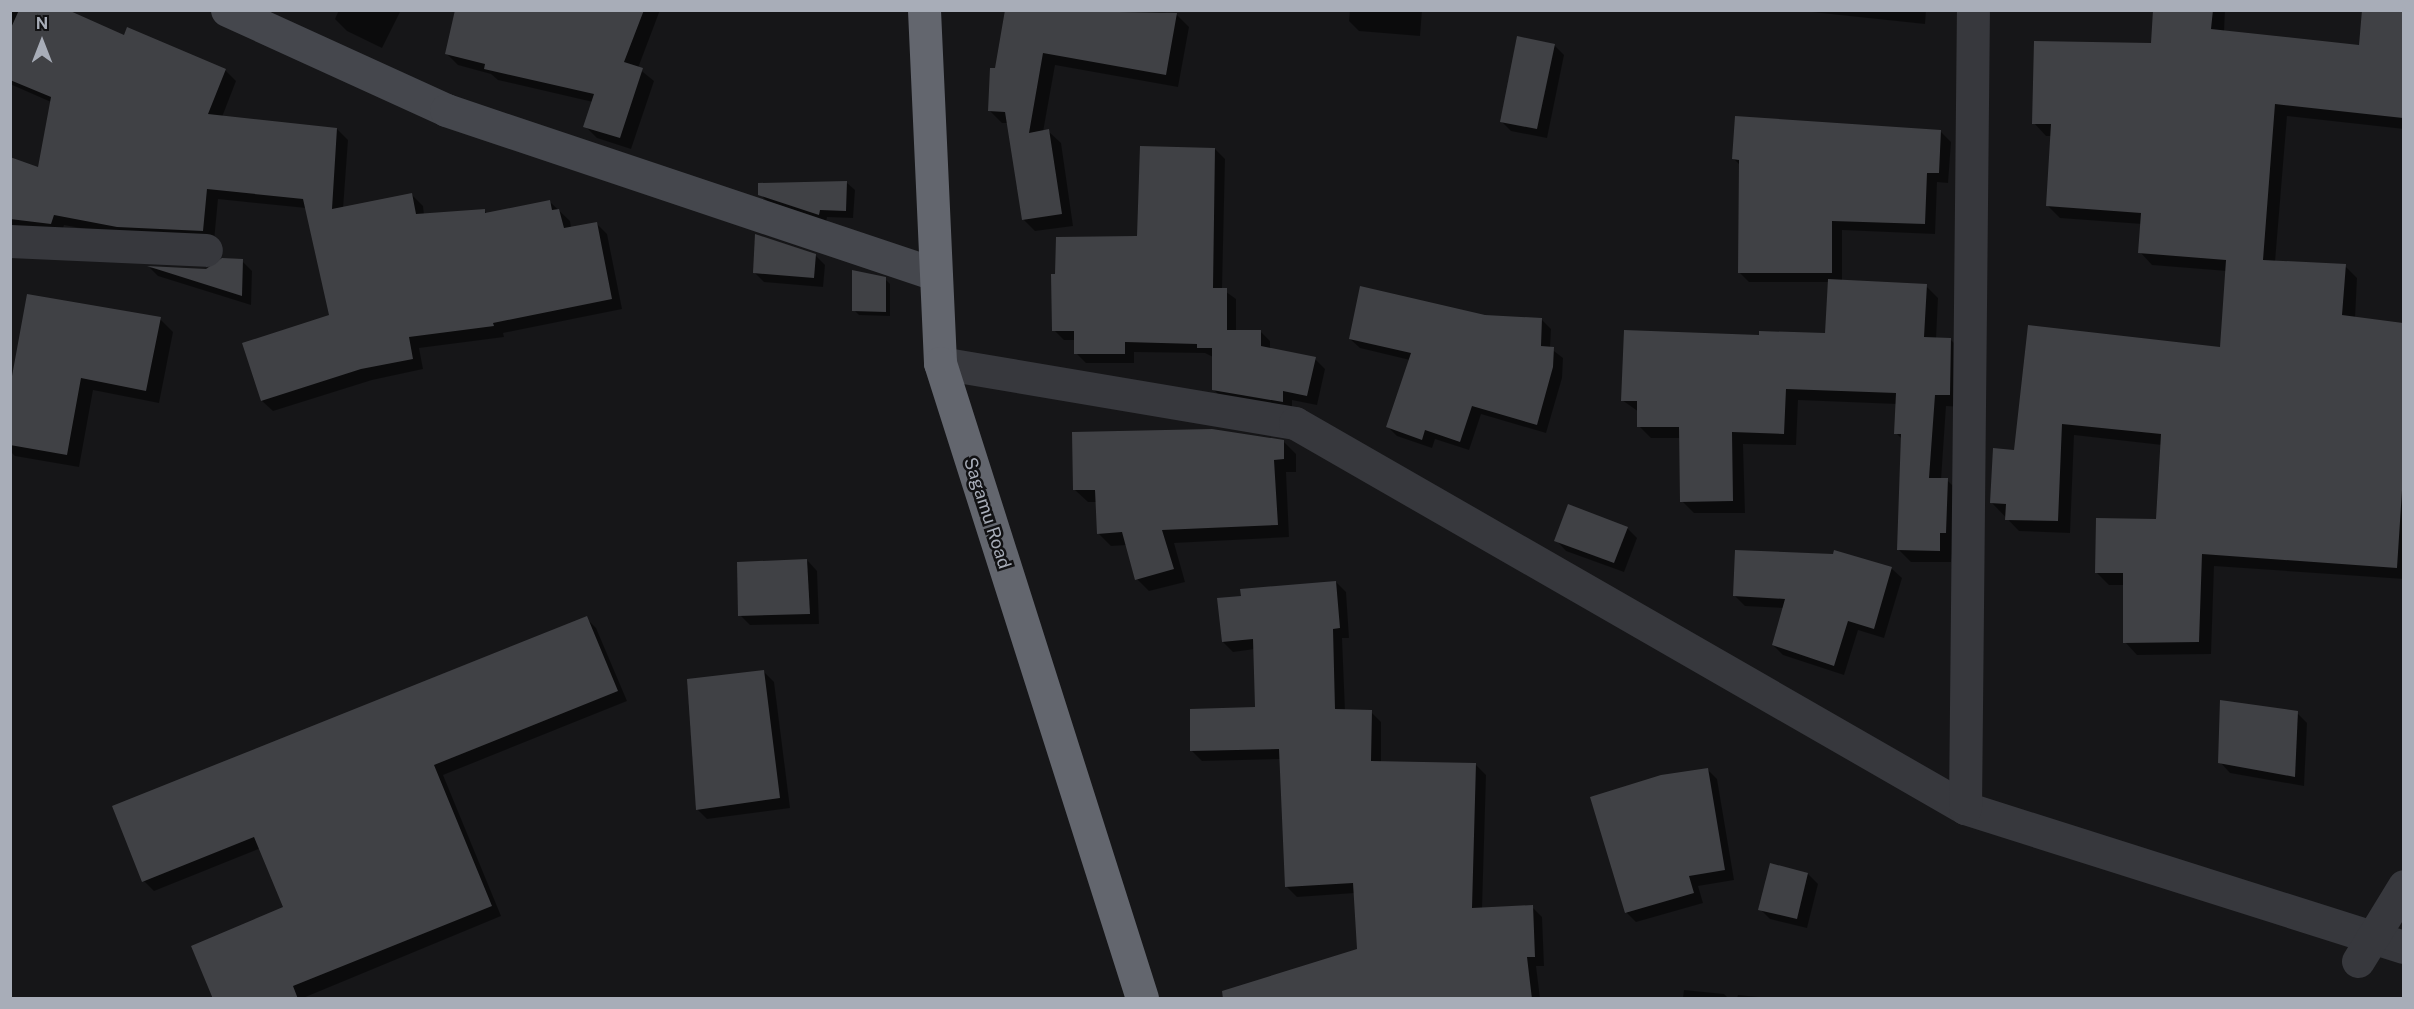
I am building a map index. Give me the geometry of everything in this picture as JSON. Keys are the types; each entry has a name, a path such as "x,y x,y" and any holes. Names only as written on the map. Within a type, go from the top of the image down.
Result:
{"highway":[{"name":"Sagamu Road","path":"924,10 940,363 1142,999"}],"street":[{"path":"227,10 446,110 935,274"},
{"path":"1965,808 1973,10"},
{"path":"10,241 206,250"},
{"path":"940,363 1295,423 1965,808 2366,949 2403,947"},
{"path":"2366,949 2403,886"}],"building":[{"path":"19,10 68,10 124,35 127,27 226,69 208,114 337,128 332,209 412,193 416,214 485,209 485,213 550,200 552,210 559,209 564,228 597,222 612,299 493,323 494,326 409,337 413,359 361,369 261,401 242,343 329,315 303,199 207,189 203,231 117,227 54,215 51,224 10,219 10,157 38,167 51,97 10,80 10,30"},
{"path":"455,10 644,10 624,62 643,68 620,138 583,127 594,94 484,69 485,64 445,54"},
{"path":"1005,10 1177,13 1166,75 1043,53 1029,133 1049,129 1062,214 1022,220 1005,112 988,111 990,68 995,68"},
{"path":"2153,10 2213,10 2211,29 2359,45 2362,10 2403,10 2403,118 2275,104 2263,260 2346,264 2342,315 2403,323 2403,475 2397,568 2202,554 2199,642 2123,643 2123,573 2095,573 2096,518 2156,519 2161,434 2062,424 2058,521 2005,520 2006,504 1990,503 1993,448 2014,450 2028,325 2220,347 2226,260 2138,253 2141,213 2046,206 2051,124 2032,124 2034,41 2151,43"},
{"path":"1517,36 1555,44 1537,129 1500,122"},
{"path":"1735,116 1941,130 1939,173 1927,173 1925,224 1832,221 1832,273 1738,273 1739,160 1732,159"},
{"path":"1140,146 1215,148 1213,288 1227,288 1227,330 1261,330 1261,346 1316,357 1307,396 1283,391 1283,402 1212,390 1212,348 1197,348 1197,344 1125,342 1125,354 1074,354 1074,331 1052,331 1051,274 1055,274 1056,237 1137,236"},
{"path":"847,181 846,211 820,210 819,215 758,195 758,183"},
{"path":"755,234 816,254 814,278 753,273"},
{"path":"222,258 243,259 242,296 147,266 206,269"},
{"path":"852,270 886,277 886,312 852,311"},
{"path":"1828,279 1927,284 1924,337 1951,338 1950,395 1935,395 1929,478 1948,478 1946,533 1940,533 1940,551 1897,550 1901,434 1894,434 1896,393 1786,389 1784,434 1732,432 1733,501 1680,502 1679,427 1637,427 1637,401 1621,401 1624,330 1759,335 1759,331 1825,333"},
{"path":"1360,286 1485,315 1542,318 1541,346 1554,347 1553,367 1537,425 1472,406 1460,442 1425,430 1422,440 1386,427 1411,353 1349,339"},
{"path":"27,294 161,317 146,391 81,378 67,455 10,445 10,387"},
{"path":"1212,429 1284,440 1284,459 1274,460 1278,525 1162,530 1174,569 1135,580 1122,532 1097,534 1095,490 1073,490 1072,432"},
{"path":"1568,504 1628,527 1614,563 1554,541"},
{"path":"1735,550 1833,554 1834,550 1892,567 1874,629 1848,621 1834,666 1772,645 1785,599 1733,596"},
{"path":"807,559 810,614 738,616 737,562"},
{"path":"1336,581 1340,628 1333,629 1335,709 1372,710 1371,761 1476,763 1472,908 1533,905 1535,957 1527,957 1532,999 1223,999 1222,991 1357,949 1353,883 1285,887 1279,749 1190,751 1190,709 1255,707 1253,639 1222,642 1217,598 1241,596 1240,589"},
{"path":"587,616 618,691 434,765 492,906 293,986 298,999 213,999 191,946 283,907 254,837 142,882 112,806"},
{"path":"764,670 780,798 696,810 687,679"},
{"path":"2220,700 2298,711 2295,777 2218,763"},
{"path":"1708,768 1725,870 1689,876 1694,893 1625,913 1590,797 1661,775"},
{"path":"1770,863 1808,873 1797,919 1758,910"}]}
